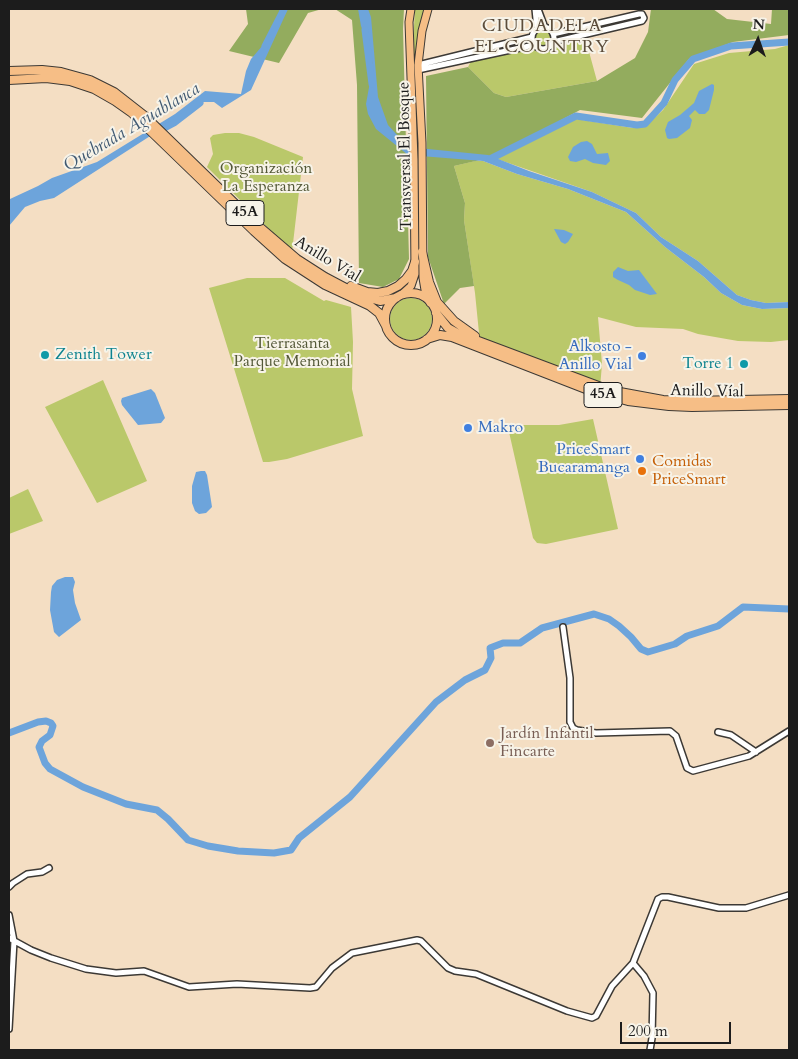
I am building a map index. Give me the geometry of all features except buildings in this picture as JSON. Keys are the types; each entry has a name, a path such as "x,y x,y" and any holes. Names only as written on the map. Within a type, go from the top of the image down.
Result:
{"highway":[{"name":"Anillo Víal","path":"9,71 42,70 80,76 114,92 284,250 325,277 359,295 373,300 386,301 398,297"},
{"name":"Anillo Víal","path":"9,80 46,78 70,81 86,86 115,100 144,120"},
{"name":"Anillo Víal","path":"161,136 254,231 285,259 325,285 370,306 379,313 386,326"},
{"path":"422,252 429,282 439,305 457,323 492,346"},
{"path":"334,281 342,282 368,292 388,291 406,279 412,271 415,262"},
{"path":"417,294 430,302 436,313 435,328 427,339 418,344 403,343 391,335 386,326 387,310 398,297 417,294"},
{"name":"Anillo Víal","path":"436,313 452,330 603,388 664,400 789,399"},
{"name":"Anillo Víal","path":"427,339 437,335 449,336 591,391 628,401 692,407 789,405"}],"main road":[{"name":"Transversal El Bosque","path":"411,9 409,22 418,143"},
{"name":"Transversal El Bosque","path":"398,297 409,289 412,283 415,262 418,68 422,30 428,9"},
{"name":"Transversal El Bosque","path":"418,160 423,282 430,302"}],"street":[{"path":"532,37 534,45 540,49 546,49 553,42 642,21 644,18 642,14 639,14 553,34 545,28 536,9"},
{"path":"418,68 532,37 537,29 536,9"},
{"path":"537,29 545,28"},
{"path":"553,34 553,42"},
{"path":"418,68 534,45"},
{"path":"563,627 570,678 570,722 573,728 581,732 670,731 676,736 688,768 693,771 750,756 789,731"},
{"path":"718,732 731,735 756,752"},
{"path":"9,887 27,874 42,872 50,868"},
{"path":"11,939 51,958 86,969 116,973 144,971 190,987 237,984 310,988 316,987 332,968 352,953 417,940 421,941 448,968 476,974 567,1011 592,1018 596,1016 612,986 633,963 656,902 662,897 718,908 746,908 789,895"},
{"path":"9,915 11,939 9,1029"},
{"path":"633,963 644,976 653,993 650,1050"}],"green space":[{"path":"246,9 322,9 308,13 279,63 229,51 248,24"},
{"path":"335,9 404,9 409,259 399,279 383,287 359,283 357,85 352,20"},
{"path":"415,9 424,9 415,73 413,43"},
{"path":"651,9 713,9 727,19 771,24 772,9 789,9 789,35 733,42 689,59 642,118 580,110 493,157 454,166 465,203 464,220 474,286 460,288 444,304 428,257 426,76 468,67 494,93 506,97 597,81 635,58 648,32"},
{"path":"543,31 549,33 551,39 549,45 543,47 537,45 535,39 537,33"},
{"path":"585,37 597,81 506,97 494,93 468,67 471,61 532,47 537,52 548,52 555,45"},
{"path":"789,45 789,302 766,303 737,295 698,261 661,237 636,213 592,192 494,158 508,149 576,119 633,128 648,124 663,110 694,64 729,53 775,49"},
{"name":"Organización La Esperanza","path":"239,133 254,137 303,157 292,252 207,167 213,154 210,138 213,135"},
{"path":"483,161 517,174 568,189 626,212 721,293 742,305 762,309 789,308 789,340 771,342 738,341 698,334 683,329 636,327 598,317 602,364 600,388 480,343 464,220 465,203 454,166"},
{"name":"Tierrasanta Parque Memorial","path":"247,278 285,278 324,301 351,307 353,342 352,389 363,436 287,459 263,462 209,288"},
{"path":"415,298 423,301 429,307 432,319 429,331 423,337 407,340 399,337 393,331 390,315 393,307 399,301"},
{"path":"103,380 147,481 97,503 45,407"},
{"path":"593,419 618,529 546,544 537,543 533,538 509,432 518,425 559,425"},
{"path":"28,489 43,521 9,534 9,498"}],"water":[{"path":"280,9 288,9 251,90 222,108 214,102 203,102 54,198 25,207 9,226 10,199 52,178 97,162 175,114 205,91 241,94 246,71 251,59 269,38 277,22"},
{"path":"358,9 368,9 371,17 378,97 388,125 408,147 488,155 592,192 636,213 661,237 698,261 737,295 766,303 789,302 789,308 762,309 742,305 721,293 626,212 568,189 517,174 483,161 408,155 376,129 368,114 366,104 373,65 361,26"},
{"path":"712,84 714,85 714,90 709,110 705,114 699,114 695,110 689,116 692,120 690,128 677,138 667,138 665,130 668,122 694,103 699,91"},
{"path":"587,141 592,144 597,154 608,153 610,161 606,165 593,163 585,159 576,162 570,161 568,157 573,147"},
{"path":"554,229 564,230 573,234 565,244 561,242"},
{"path":"618,267 628,271 639,270 657,294 650,295 635,290 613,277 613,272"},
{"path":"151,389 155,393 165,418 161,423 138,425 122,405 122,398"},
{"path":"205,471 207,475 212,507 206,513 199,514 195,511 192,503 192,486 196,472"},
{"path":"73,577 75,582 73,590 75,603 81,620 59,637 54,632 50,610 51,592 52,586 57,580"}],"waterway":[{"name":"Quebrada Aguablanca","path":"265,46 284,9"},
{"name":"Quebrada Aguablanca","path":"365,30 372,84"},
{"path":"490,159 576,116 637,125 645,124 664,103 675,80 693,59 731,46 789,42"},
{"name":"Quebrada Aguablanca","path":"157,132 174,123 200,103"},
{"path":"9,733 38,722 46,721 51,723 53,726 50,735 42,741 39,747 45,763 50,769 83,787 126,804 157,810 188,840 208,846 238,851 274,853 291,850 299,838 350,797 436,702 465,680 485,670 491,658 490,648 503,643 520,643 542,628 594,614 609,619 619,626 641,649 648,652 675,644 687,636 718,626 743,607 789,609"}],"place":[{"name":"Zenith Tower","path":"45,355"},
{"name":"Alkosto - Anillo Vial","path":"642,356"},
{"name":"Torre 1","path":"744,364"},
{"name":"Makro","path":"468,428"},
{"name":"PriceSmart Bucaramanga","path":"640,459"},
{"name":"Comidas PriceSmart","path":"642,471"},
{"name":"Jardín Infantil Fincarte","path":"490,743"}],"district":[{"name":"CIUDADELA EL COUNTRY","path":"542,37"}]}
